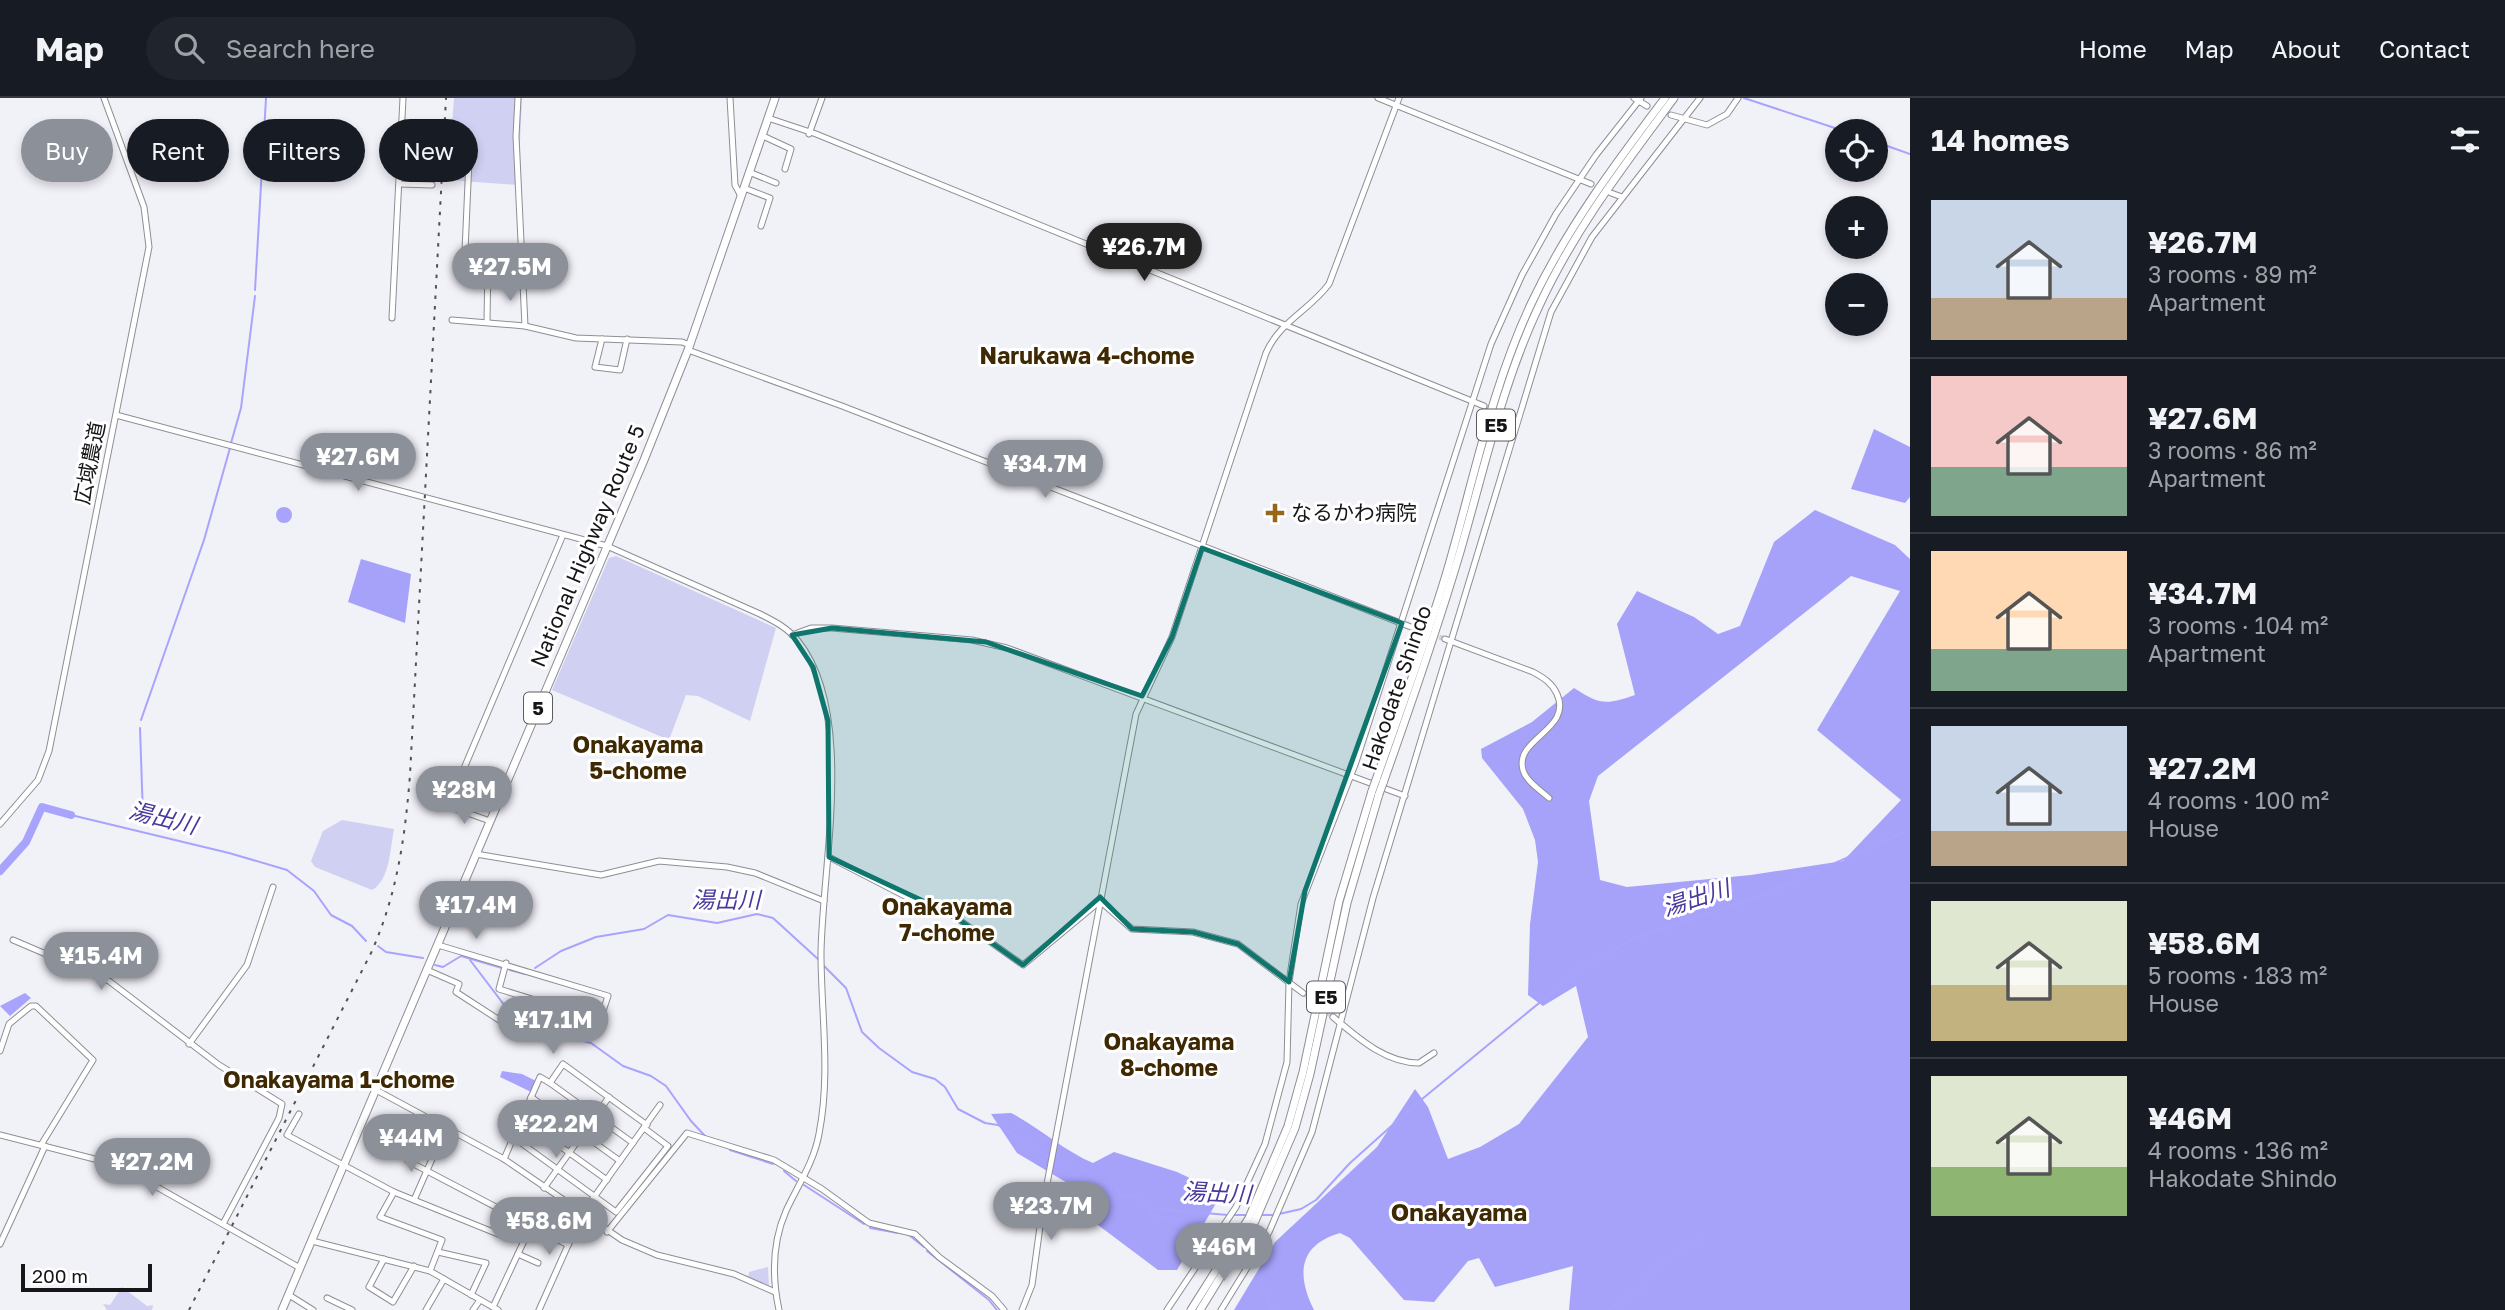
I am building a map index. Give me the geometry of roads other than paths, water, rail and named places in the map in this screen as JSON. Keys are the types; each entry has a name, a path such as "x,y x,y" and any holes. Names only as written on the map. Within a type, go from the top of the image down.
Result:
{"highway":[{"name":"National Highway Route 5","path":"282,1310 689,348 775,98"},
{"name":"Hakodate Shindo","path":"1379,782 1437,603 1491,415 1519,332 1558,253 1662,98"},
{"name":"Hakodate Shindo","path":"1200,1310 1263,1197 1288,1126 1304,1072 1339,901 1375,792 1444,606 1506,394 1530,326 1574,240 1649,131 1677,98"},
{"name":"Hakodate Shindo","path":"1191,1310 1227,1263"}],"street":[{"name":"広域農道","path":"0,824 38,780 49,751 147,257 148,228 104,98"},
{"path":"392,318 403,98"},
{"path":"519,98 516,136 525,326"},
{"path":"730,98 735,186 743,192 770,198 761,226"},
{"path":"809,134 822,98"},
{"path":"1378,98 1398,101 1591,184"},
{"path":"1221,1310 1248,1269 1278,1213 1312,1132 1373,898 1405,796 1448,640 1551,312 1575,264 1622,197 1700,98"},
{"path":"1671,115 1700,125 1715,122 1732,110 1738,98"},
{"path":"1167,1310 1208,1254 1236,1207 1261,1155 1285,1077 1290,1021 1289,982 1294,937 1305,891 1351,776 1491,344 1515,289 1578,179 1638,99 1647,106"},
{"path":"1022,1310 1032,1285 1053,1152 1132,730 1142,696 1172,637 1266,353 1283,325 1318,298 1335,271 1398,101"},
{"path":"768,118 1484,406"},
{"path":"763,136 792,149 785,169"},
{"path":"749,173 776,183"},
{"path":"468,182 465,251 488,259 487,322"},
{"path":"400,184 432,185"},
{"path":"1611,192 1622,197"},
{"path":"452,320 525,326 576,338 627,339 689,348 1411,627"},
{"path":"602,339 595,367 620,370 627,339"},
{"path":"116,415 607,547 760,614 792,635 813,667 828,721 831,801 821,957 825,1090 816,1149 785,1212 778,1236 774,1261 775,1292 779,1310"},
{"path":"490,821 448,806 564,534"},
{"path":"792,635 811,628 832,628 986,642 1142,696 1405,796"},
{"path":"1448,640 1543,677 1554,689 1560,703 1557,718 1525,752 1522,764 1525,775 1549,798"},
{"path":"476,854 601,875 659,862 727,867 755,873 824,901"},
{"path":"829,858 930,909 951,914 1023,965 1100,901"},
{"path":"189,1044 247,965 273,887"},
{"path":"1100,901 1132,929 1155,933 1193,932 1238,944 1303,993"},
{"path":"13,940 109,981 189,1044 282,1104 279,1118 223,1224"},
{"path":"438,945 506,964 608,996 600,1020 499,989 506,964"},
{"path":"427,970 459,984 456,992 510,1027"},
{"path":"0,1051 9,1024 31,1006 36,1006 93,1060 43,1145 0,1244"},
{"path":"1333,1017 1376,1049 1396,1059 1419,1063 1434,1053"},
{"path":"513,1137 616,1212 668,1146 609,1097 563,1064 550,1083"},
{"path":"504,1159 540,1077 633,1143"},
{"path":"376,1090 504,1159 607,1232 646,1252 726,1271 775,1292"},
{"path":"531,1097 620,1161"},
{"path":"544,1188 609,1097"},
{"path":"539,1310 582,1214 660,1105"},
{"path":"299,1114 287,1135 394,1192 503,1236 518,1205"},
{"path":"522,1118 607,1180"},
{"path":"607,1232 687,1133 774,1160 869,1223 915,1234 939,1257 992,1296 1004,1310"},
{"path":"0,1135 118,1166 300,1268"},
{"path":"414,1200 432,1158"},
{"path":"408,1161 568,1245"},
{"path":"394,1192 380,1217 442,1240 430,1271"},
{"path":"312,1241 430,1271 496,1308 531,1226"},
{"path":"438,1252 486,1263 471,1295"},
{"path":"517,1254 538,1263"},
{"path":"384,1259 369,1287 393,1302"},
{"path":"388,1310 414,1266"},
{"path":"428,1310 444,1279"},
{"path":"289,1295 313,1310"},
{"path":"327,1298 352,1310"},
{"path":"473,1310 480,1300"}],"waterway":[{"path":"255,290 266,98"},
{"path":"1744,98 1825,125"},
{"path":"1888,146 1910,154"},
{"path":"231,443 241,408 255,296"},
{"path":"141,720 204,540 230,448"},
{"path":"140,728 143,816 140,822"},
{"name":"湯出川","path":"0,871 26,842 42,807 71,815"},
{"name":"湯出川","path":"71,815 229,853 287,870 314,891 331,915 352,926 366,941"},
{"name":"湯出川","path":"1279,1214 1301,1209 1316,1200 1350,1163 1416,1104 1583,967 1633,939 1753,899 1910,830"},
{"name":"湯出川","path":"535,968 561,951 596,937 644,929 668,915 717,923 757,914 773,918 819,960"},
{"name":"湯出川","path":"378,946 386,952 423,958"},
{"name":"湯出川","path":"435,965 443,967 461,956 502,968"},
{"path":"470,960 511,1014 542,1021 571,1038 591,1043 623,1066 651,1076 666,1086 706,1137"},
{"name":"湯出川","path":"822,964 846,988 862,1032 879,1048 912,1072 935,1079 945,1087 958,1109 985,1123 998,1125 1050,1158"},
{"name":"湯出川","path":"510,970 525,974"},
{"path":"730,1150 773,1164"},
{"name":"湯出川","path":"1055,1161 1086,1181 1109,1183 1122,1196 1137,1197 1151,1213 1177,1220 1192,1235 1216,1236"},
{"path":"784,1171 796,1181"},
{"path":"804,1185 864,1224"},
{"name":"湯出川","path":"1146,1208 1228,1215"},
{"name":"湯出川","path":"1234,1215 1246,1215"},
{"name":"湯出川","path":"1262,1215 1274,1215"},
{"path":"870,1228 898,1233"},
{"path":"1221,1235 1237,1233"},
{"path":"909,1235 924,1247"},
{"path":"1249,1236 1260,1249 1262,1287 1273,1310"},
{"path":"1609,1310 1641,1288 1655,1267 1700,1238"},
{"path":"927,1251 989,1300 997,1310"}],"tunnel":[{"path":"1484,406 1506,415"},
{"path":"1411,627 1445,639"},
{"path":"1303,993 1333,1017"}],"railway":[{"path":"189,1310 371,953 387,910 398,866 410,775 446,98"}],"place":[{"name":"なるかわ病院","path":"1275,513"}],"district":[{"name":"Narukawa 4-chome","path":"1087,356"},
{"name":"Onakayama 5-chome","path":"638,758"},
{"name":"Onakayama 7-chome","path":"947,920"},
{"name":"Onakayama 8-chome","path":"1169,1055"},
{"name":"Onakayama 1-chome","path":"339,1080"},
{"name":"Onakayama","path":"1459,1213"}]}
